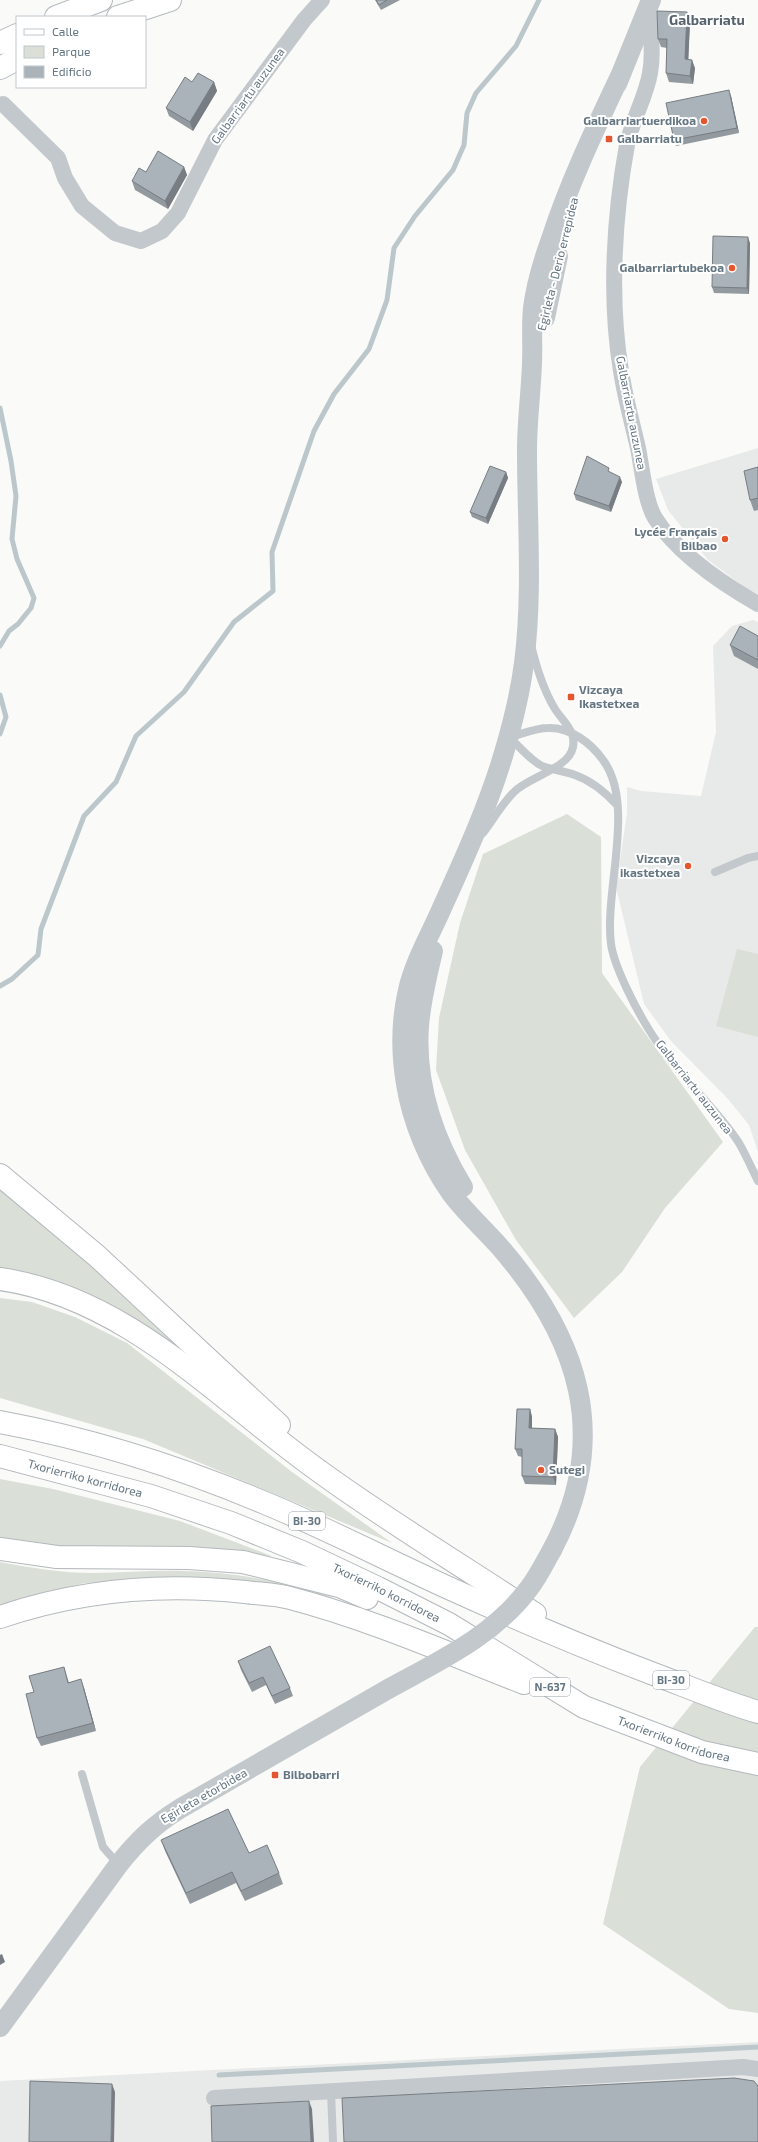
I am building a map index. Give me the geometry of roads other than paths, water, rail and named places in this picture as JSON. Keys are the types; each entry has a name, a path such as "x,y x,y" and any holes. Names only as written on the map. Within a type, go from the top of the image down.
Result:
{"main road":[{"path":"59,16 101,0"},
{"path":"121,16 170,0"},
{"path":"0,43 16,35"},
{"path":"0,68 16,60"},
{"path":"0,1175 97,1256 293,1437 337,1470 373,1508"},
{"path":"0,1279 55,1291 86,1305 142,1336 319,1472 584,1647"},
{"name":"BI-30","path":"9,1424 132,1455 195,1476 265,1503 327,1530 449,1588 584,1647 758,1712"},
{"name":"Txorierriko korridorea","path":"6,1457 151,1496 231,1523 295,1549 378,1588 449,1624 584,1707 702,1752 758,1764"},
{"path":"0,1549 63,1557 189,1558 243,1562 283,1571 339,1586 404,1614 517,1667"},
{"path":"0,1617 29,1607 76,1597 157,1588 216,1589 289,1597 373,1624 584,1707"}],"street":[{"name":"Galbarriartu auzunea","path":"3,104 58,158 65,178 82,206 115,233 141,241 162,231 178,213 215,140 304,20 322,0"},
{"name":"Galbarriartu auzunea","path":"622,72 649,4"},
{"name":"Galbarriartu auzunea","path":"649,4 651,35 650,72 627,143 616,230 614,282 621,370 647,494 654,517 672,540 692,558 743,596 758,604"},
{"name":"Egirleta - Derio errepidea","path":"527,629 527,445 532,363 574,201 622,72"},
{"path":"465,856 490,798 509,737 524,663 527,629"},
{"name":"Egirleta etorbidea","path":"0,2027 119,1864 133,1846 156,1824 181,1808 390,1688 458,1651 483,1634 522,1597 531,1586 552,1550 569,1514 580,1469 582,1434 581,1404 569,1356 554,1323 532,1288 497,1244 452,1168 440,1142 425,1096 420,1067 419,1026 424,991 448,896 465,856"},
{"path":"214,2098 743,2067 758,2069"}],"lane":[{"path":"465,856 514,792 523,784 553,769 569,756 574,742 572,733 555,708 540,677 527,629"},
{"path":"509,737 547,728 562,729 572,733"},
{"name":"Galbarriartu auzunea","path":"572,733 583,740 604,760 615,784 619,827 612,887 611,944 618,971 638,1014 674,1066 719,1117 739,1144 758,1181"},
{"path":"509,737 531,759 553,769 576,775 592,783 603,791 617,805"},
{"path":"715,872 748,858 758,856"},
{"path":"82,1774 103,1847 119,1864"},
{"path":"331,2091 333,2142"}],"waterway":[{"path":"0,986 12,979 38,955 41,929 84,816 116,782 136,736 184,692 234,622 273,591 272,552 314,431 334,394 369,349 387,300 394,248 415,216 453,170 464,145 467,113 476,93 516,46 539,0"},
{"path":"0,408 11,461 16,496 12,539 17,559 34,598 31,608 18,624 9,631 0,646"},
{"path":"0,695 6,717 0,734"},
{"path":"219,2075 758,2047"}],"place":[{"name":"Galbarriartuerdikoa","path":"704,121"},
{"name":"Galbarriatu","path":"609,139"},
{"name":"Galbarriartubekoa","path":"732,268"},
{"name":"Lycée Français Bilbao","path":"725,539"},
{"name":"Vizcaya Ikastetxea","path":"571,697"},
{"name":"Vizcaya ikastetxea","path":"688,866"},
{"name":"Sutegi","path":"541,1470"},
{"name":"Bilbobarri","path":"275,1775"}],"district":[{"name":"Galbarriatu","path":"707,20"}]}
